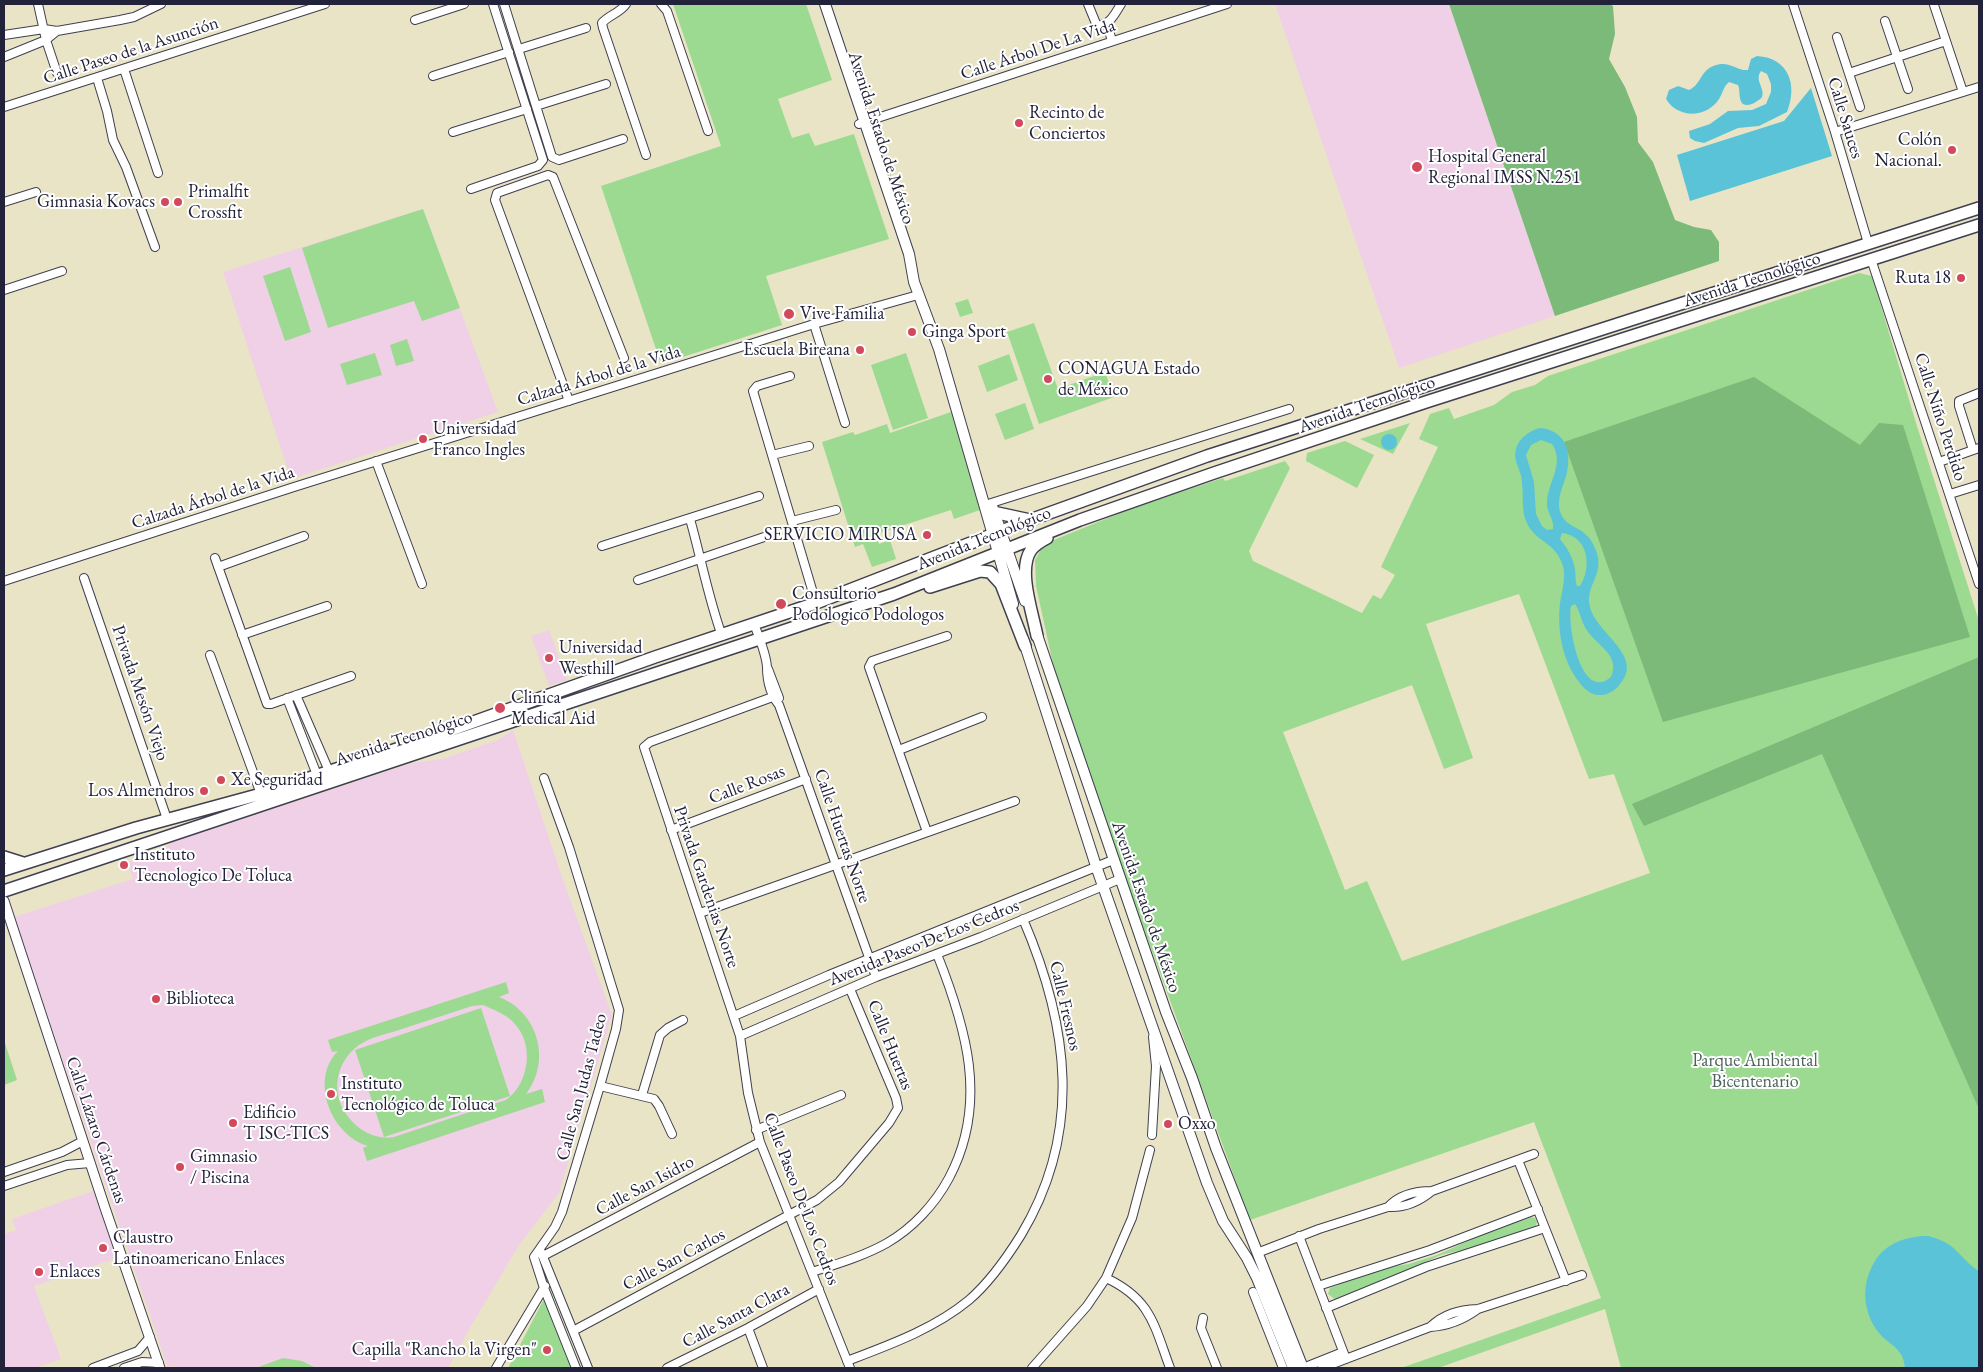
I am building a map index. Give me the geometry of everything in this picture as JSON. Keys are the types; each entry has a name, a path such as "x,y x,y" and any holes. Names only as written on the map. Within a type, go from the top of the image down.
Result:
{"main road":[{"name":"Avenida Estado de México","path":"818,4 909,254 914,282 939,350 969,452 990,507 1003,550 1037,636 1147,957 1216,1148 1303,1368"},
{"name":"Avenida Estado de México","path":"824,4 862,123"},
{"name":"Avenida Tecnológico","path":"4,870 167,819 261,794 326,766 417,742 655,657 816,603 1030,520 1267,436 1979,208"},
{"path":"1931,222 1936,239"},
{"name":"Avenida Tecnológico","path":"4,891 894,594 1080,520 1426,402 1979,225"},
{"path":"1735,286 1741,302"},
{"path":"990,507 1030,520"},
{"path":"1037,636 1026,581 1026,561 1029,553 1040,542 1080,520"},
{"name":"Avenida Estado de México","path":"1003,550 1025,646 1096,866 1207,1183 1223,1221 1247,1258 1257,1278 1294,1368"},
{"path":"894,594 918,590 980,572 990,572 1002,584 1025,646"},
{"path":"104,838 103,846 107,853 111,855"},
{"path":"4,857 25,864"},
{"path":"1122,940 1132,941 1141,938"},
{"path":"1129,959 1140,955 1147,957"}],"street":[{"path":"38,4 46,40 57,73"},
{"path":"4,35 44,29 57,31 134,17 161,4"},
{"name":"Calle Paseo de la Asunción","path":"4,107 325,4"},
{"path":"415,20 464,4"},
{"path":"472,189 542,163 542,157 493,4"},
{"path":"504,4 551,155 555,160 623,139"},
{"path":"626,4 602,23 646,155"},
{"path":"660,4 667,12 708,132"},
{"path":"1088,4 1097,26 1106,24 1121,4"},
{"name":"Calle Árbol De La Vida","path":"862,123 1227,4"},
{"name":"Calle Sauces","path":"1793,4 1835,132 1868,243"},
{"path":"1934,5 1964,92"},
{"path":"1885,21 1908,89"},
{"path":"1106,24 1112,41"},
{"path":"519,49 586,28"},
{"path":"4,57 46,40 57,31"},
{"path":"1837,37 1860,107"},
{"path":"1849,72 1946,41"},
{"path":"433,76 509,52"},
{"path":"124,69 158,173"},
{"path":"97,78 113,140 126,167 155,247"},
{"path":"536,106 606,84"},
{"path":"1835,132 1979,87"},
{"path":"453,132 527,109"},
{"path":"569,401 495,200 497,193 548,175 553,177 624,358"},
{"path":"4,202 36,192"},
{"name":"Calle Niño Perdido","path":"1872,259 1939,462 1976,562 1979,584"},
{"path":"4,290 62,271"},
{"name":"Calzada Árbol de la Vida","path":"4,581 376,461 814,324 918,295"},
{"path":"814,324 845,423"},
{"path":"790,376 757,386 753,391 816,603"},
{"path":"1939,462 1976,449 1958,406 1959,402 1979,393"},
{"path":"990,507 1289,409"},
{"path":"772,455 810,446"},
{"path":"376,461 422,584"},
{"path":"1950,494 1979,485"},
{"path":"602,546 759,496"},
{"path":"792,521 836,510"},
{"path":"690,519 701,559 708,597 722,636"},
{"path":"638,580 773,534"},
{"path":"218,568 304,536"},
{"path":"215,558 266,703 287,698 351,676"},
{"name":"Privada Mesón Viejo","path":"84,578 167,819"},
{"path":"242,635 327,606"},
{"name":"Calle Huertas Norte","path":"754,624 779,705 876,977"},
{"path":"927,832 869,666 872,662 947,636"},
{"path":"210,655 261,794"},
{"path":"296,695 326,766"},
{"name":"Privada Gardenias Norte","path":"740,1036 644,747 650,742 776,696"},
{"path":"287,698 315,770"},
{"path":"296,721 305,716"},
{"path":"899,750 982,717"},
{"name":"Calle San Judas Tadeo","path":"544,778 569,847 618,1004 619,1013 600,1086 562,1212 555,1227 534,1255 544,1288"},
{"name":"Calle Rosas","path":"671,830 806,779"},
{"path":"700,913 1014,801"},
{"name":"Avenida Paseo De Los Cedros","path":"734,1016 1113,860"},
{"name":"Avenida Paseo De Los Cedros","path":"740,1036 876,977 1120,879"},
{"name":"Calle Lázaro Cárdenas","path":"4,902 90,1163 160,1366"},
{"name":"Calle Fresnos","path":"849,1365 946,1316 969,1300 996,1273 1030,1220 1044,1190 1057,1146 1063,1098 1063,1066 1057,1022 1035,947 1023,919"},
{"path":"812,1272 888,1243 908,1228 923,1215 941,1192 964,1146 970,1107 968,1061 962,1023 937,954"},
{"name":"Calle Huertas","path":"789,1215 817,1200 839,1182 889,1122 898,1108 893,1088 850,989"},
{"path":"642,1095 660,1035 683,1020"},
{"path":"1152,1028 1156,1066 1152,1135"},
{"name":"Calle Paseo De Los Cedros","path":"740,1036 748,1092 756,1130 849,1365"},
{"path":"600,1086 642,1095 657,1102 672,1134"},
{"path":"756,1130 841,1095"},
{"path":"4,1172 62,1152 83,1141"},
{"name":"Calle San Isidro","path":"543,1256 760,1142"},
{"path":"1032,1368 1082,1313 1106,1278 1132,1218 1150,1150"},
{"path":"62,1152 67,1165"},
{"path":"1257,1252 1388,1207 1408,1204 1424,1198 1432,1191 1534,1154"},
{"path":"1518,1160 1566,1281"},
{"path":"4,1186 67,1165 90,1163"},
{"path":"1318,1286 1430,1250 1538,1209"},
{"name":"Calle San Carlos","path":"573,1331 789,1215"},
{"path":"1326,1308 1440,1262 1545,1228"},
{"path":"1299,1236 1344,1355"},
{"path":"540,1248 588,1368"},
{"path":"496,1368 552,1275"},
{"path":"1303,1368 1430,1327 1444,1326 1478,1309 1582,1275"},
{"path":"1106,1278 1128,1290 1143,1305 1152,1321 1170,1368"},
{"path":"544,1288 576,1368"},
{"name":"Calle Santa Clara","path":"667,1368 748,1328 819,1289"},
{"path":"1253,1292 1283,1368"},
{"path":"1203,1318 1202,1328 1216,1368"},
{"path":"748,1328 763,1368"},
{"path":"93,1368 138,1352 150,1337"},
{"path":"1322,1368 1344,1355"},
{"path":"124,1368 142,1362 160,1366"}],"shaded area":[{"name":"Hospital General Regional IMSS N.251","path":"1275,4 1449,4 1555,316 1399,368"},
{"path":"423,209 498,412 291,479 223,272"},
{"name":"Universidad Westhill","path":"549,630 567,680 549,686 531,636"},
{"name":"Instituto Tecnológico de Toluca","path":"513,730 563,880 612,1015 559,1193 519,1245 448,1368 176,1368 175,1366 168,1368 14,917 133,879 127,862 162,851 173,842 412,763 442,759 498,740"},
{"name":"Enlaces","path":"93,1191 117,1258 34,1286 61,1359 35,1368 4,1368 4,1234 16,1230 12,1219"}],"green space":[{"path":"673,4 806,4 832,80 778,99 792,138 809,133 815,146 854,134 889,239 766,276 782,325 661,364 601,186 721,146"},
{"path":"1449,4 1610,4 1613,6 1615,34 1609,59 1625,87 1637,117 1638,142 1653,162 1675,220 1694,227 1711,230 1719,242 1719,261 1555,316"},
{"path":"879,157 888,166 906,221 908,242"},
{"path":"423,209 460,308 422,321 414,301 328,328 302,248"},
{"path":"290,267 311,332 285,341 263,276"},
{"name":"Parque Ambiental Bicentenario","path":"1859,273 1872,276 1916,423 1979,621 1979,1368 1621,1368 1605,1309 1438,1368 1401,1368 1601,1298 1534,1122 1250,1220 1114,847 1053,664 1036,586 1035,560 1044,544 1130,509 1223,478 1225,481 1285,461 1290,468 1249,551 1253,561 1362,613 1373,595 1381,599 1395,575 1381,567 1438,447 1419,439 1430,414 1449,408 1454,419 1494,405 1512,392 1535,385 1548,376","holes":["1519,594 1589,779 1614,774 1650,873 1402,961 1367,881 1345,890 1283,732 1412,685 1444,769 1473,758 1426,624"]},
{"path":"968,299 973,313 960,317 955,303"},
{"path":"1034,323 1058,389 1105,372 1114,397 1039,424 1007,332"},
{"path":"407,339 414,361 396,366 390,345"},
{"path":"375,353 382,375 347,385 340,364"},
{"path":"906,353 928,418 893,430 871,365"},
{"path":"1009,354 1018,380 987,392 978,366"},
{"path":"1754,377 1860,445 1879,423 1903,425 1970,637 1663,722 1564,442"},
{"path":"1025,403 1034,429 1005,440 995,414"},
{"path":"954,411 980,510 954,519 951,510 876,534 879,544 890,540 896,559 872,567 863,544 855,547 822,442 853,432 855,435 887,424 890,433"},
{"path":"1410,423 1393,454 1360,439"},
{"path":"1345,441 1374,455 1357,488 1306,461 1307,453"},
{"path":"1979,657 1979,1109 1822,754 1644,826 1632,804"},
{"path":"506,982 509,993 499,997 512,1004 523,1014 532,1026 537,1039 538,1067 534,1081 526,1094 542,1089 545,1102 367,1161 363,1148 368,1146 355,1140 344,1131 328,1105 325,1077 329,1063 338,1051 332,1052 328,1040","holes":["483,1005 511,1020 521,1032 525,1042 527,1052 524,1074 514,1093 506,1100 394,1137 376,1136 354,1124 344,1110 337,1090 340,1070 351,1052 359,1045 379,1036 472,1006"]},
{"path":"481,1008 510,1096 384,1137 355,1050"},
{"path":"4,1040 17,1080 4,1085"},
{"path":"1531,1217 1535,1218 1537,1222 1535,1228 1489,1244 1441,1255 1336,1300 1328,1294 1330,1288 1381,1268 1409,1264 1437,1255 1490,1231"},
{"path":"545,1297 574,1368 508,1368"},
{"path":"283,1358 302,1361 316,1368 256,1368"}],"water":[{"path":"1757,56 1777,62 1788,75 1791,83 1791,92 1787,112 1759,126 1738,128 1704,143 1690,138 1689,131 1710,124 1728,111 1752,110 1766,104 1771,92 1771,84 1767,74 1761,71 1759,81 1763,93 1762,97 1750,105 1741,102 1738,85 1729,82 1719,99 1707,110 1700,113 1685,113 1671,106 1666,99 1669,90 1678,86 1689,90 1697,84 1709,68 1721,64 1748,70 1751,59"},
{"path":"1811,88 1832,156 1690,201 1677,155 1784,121"},
{"path":"1540,428 1548,430 1555,433 1564,442 1567,449 1568,464 1559,499 1560,510 1562,516 1569,524 1587,535 1598,556 1597,572 1590,592 1590,607 1594,617 1623,654 1627,664 1626,674 1620,684 1606,694 1591,693 1579,682 1568,664 1559,624 1564,580 1563,566 1556,552 1533,532 1524,516 1522,480 1515,455 1521,440 1534,430","holes":["1541,440 1552,444 1557,458 1547,502 1553,522 1553,529 1547,530 1542,526 1536,514 1534,482 1526,455 1531,445","1562,533 1571,535 1583,546 1587,562 1584,579 1580,586 1576,584 1575,569 1571,557 1560,539","1575,604 1586,629 1606,651 1613,662 1611,677 1601,682 1592,680 1584,671 1578,658 1571,629 1571,606"]},
{"path":"1389,434 1395,436 1397,442 1395,448 1389,450 1383,448 1381,442 1383,436"},
{"path":"1928,1236 1952,1246 1979,1271 1979,1368 1905,1368 1902,1355 1879,1333 1869,1316 1865,1297 1867,1279 1875,1261 1891,1245 1912,1237"}],"place":[{"name":"Recinto de Conciertos","path":"1019,123"},
{"name":"Colón Nacional.","path":"1952,150"},
{"name":"Hospital General Regional IMSS N.251","path":"1417,167"},
{"name":"Gimnasia Kovacs","path":"165,202"},
{"name":"Primalfit Crossfit","path":"178,202"},
{"name":"Ruta 18","path":"1961,278"},
{"name":"Vive Familia","path":"789,314"},
{"name":"Ginga Sport","path":"912,332"},
{"name":"Escuela Bireana","path":"860,350"},
{"name":"CONAGUA Estado de México","path":"1048,379"},
{"name":"Universidad Franco Ingles","path":"423,439"},
{"name":"SERVICIO MIRUSA","path":"927,535"},
{"name":"Consultorio Podologico Podologos","path":"781,604"},
{"name":"Universidad Westhill","path":"549,658"},
{"name":"Clinica Medical Aid","path":"500,708"},
{"name":"Xe Seguridad","path":"221,780"},
{"name":"Los Almendros","path":"204,791"},
{"name":"Instituto Tecnologico De Toluca","path":"124,865"},
{"name":"Biblioteca","path":"156,999"},
{"name":"Instituto Tecnológico de Toluca","path":"331,1094"},
{"name":"Edificio T ISC-TICS","path":"233,1123"},
{"name":"Oxxo","path":"1168,1124"},
{"name":"Gimnasio / Piscina","path":"180,1167"},
{"name":"Claustro Latinoamericano Enlaces","path":"103,1248"},
{"name":"Enlaces","path":"39,1272"},
{"name":"Capilla \"Rancho la Virgen\"","path":"547,1350"}]}
